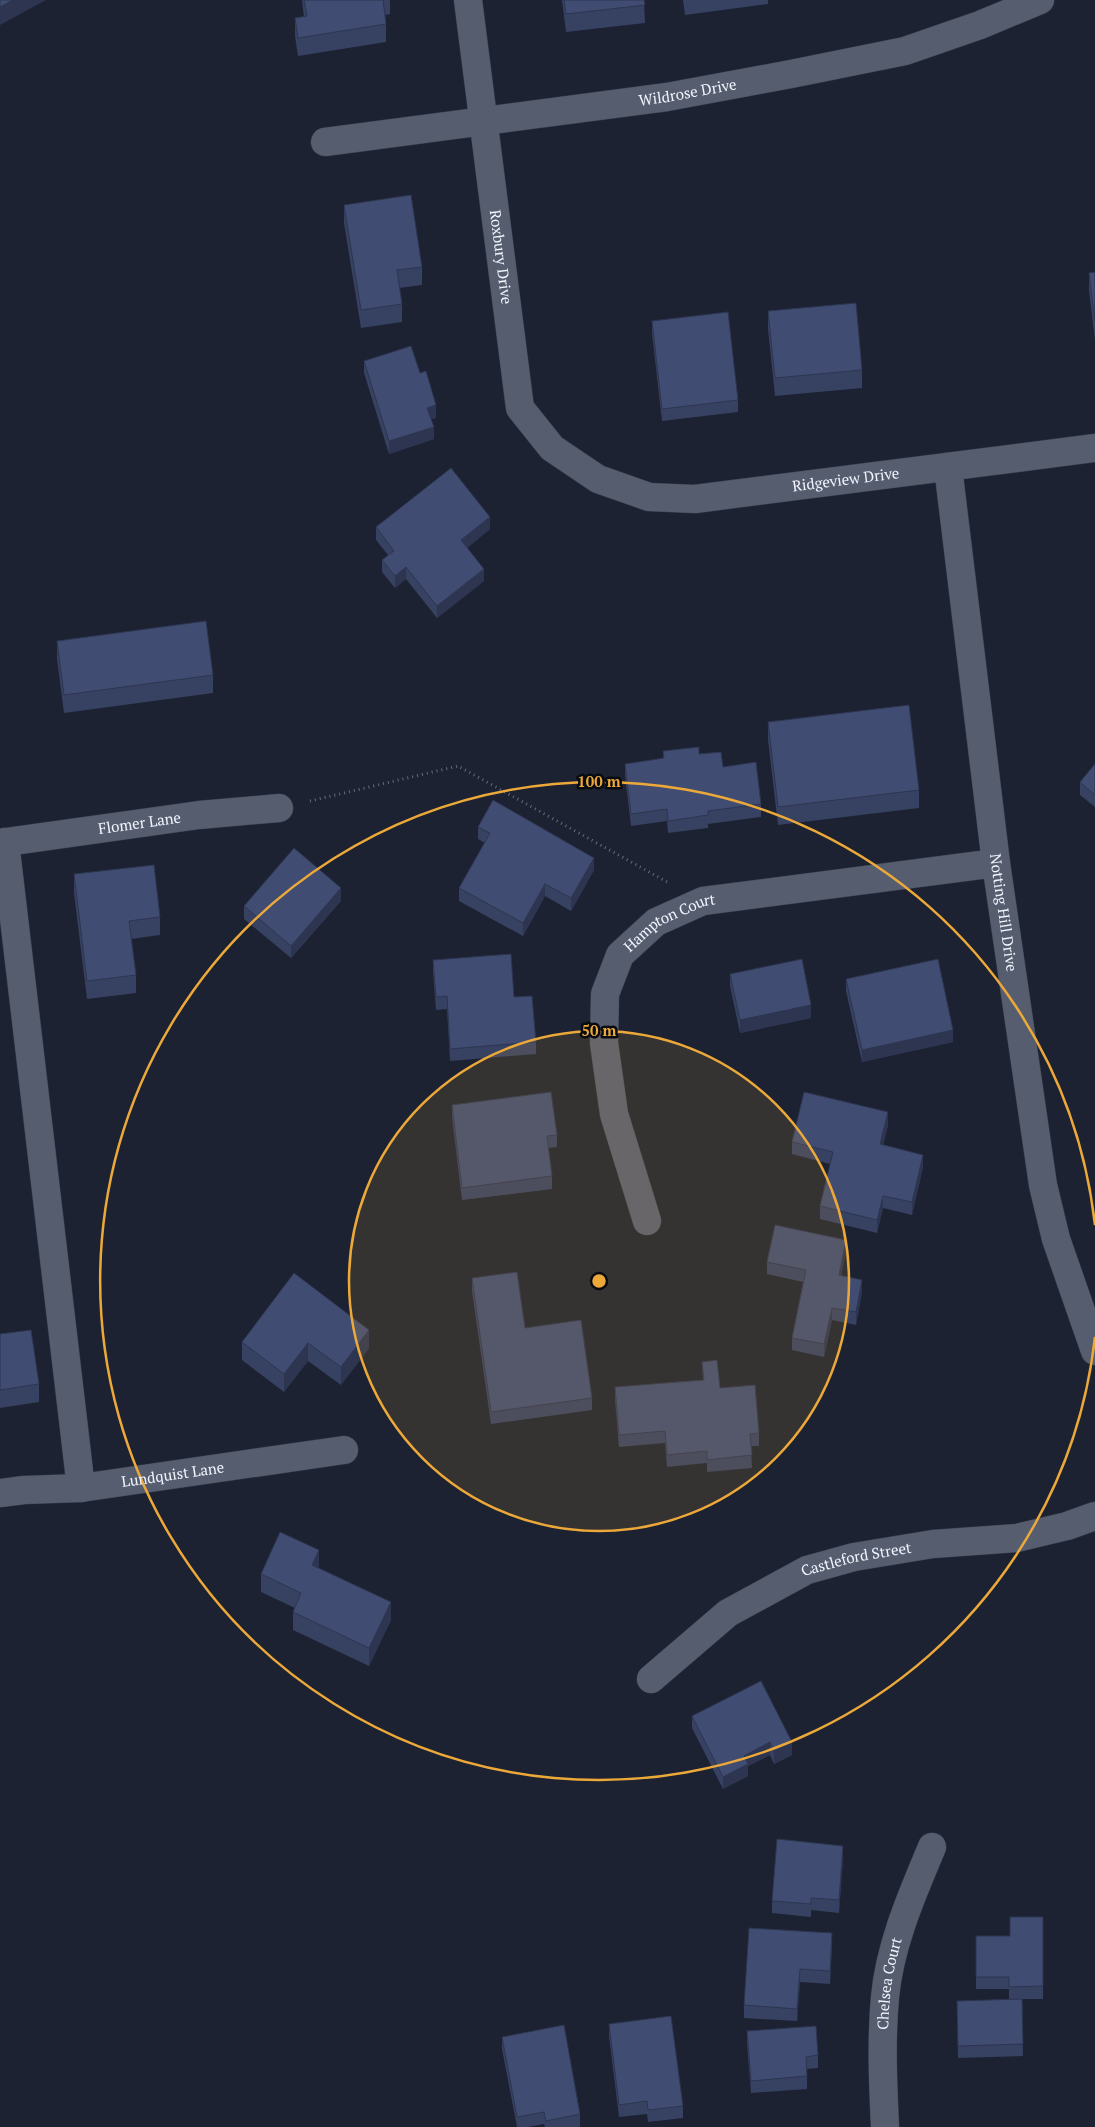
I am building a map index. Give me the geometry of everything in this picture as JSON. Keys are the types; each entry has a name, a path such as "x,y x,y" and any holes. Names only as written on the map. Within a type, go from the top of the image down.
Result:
{"street":[{"name":"Roxbury Drive","path":"468,0 520,408 552,448 598,479"},
{"name":"Wildrose Drive","path":"325,142 667,97 905,51 980,26 1040,0"},
{"name":"Ridgeview Drive","path":"598,479 650,497 696,499 1095,448"},
{"name":"Notting Hill Drive","path":"948,467 996,863 1043,1185 1056,1239 1095,1351"},
{"name":"Flomer Lane","path":"2,843 199,814 279,808"},
{"path":"2,843 82,1488"},
{"name":"Hampton Court","path":"647,1221 614,1114 604,1043 605,994 620,955 656,922 703,901 996,863"},
{"name":"Lundquist Lane","path":"0,1494 24,1490 82,1488 344,1450"},
{"name":"Castleford Street","path":"651,1679 728,1613 806,1570 854,1556 933,1544 1018,1538 1067,1526 1095,1516"},
{"name":"Chelsea Court","path":"885,2127 883,2072 885,1996 900,1926 932,1847"}],"path":[{"path":"279,808 458,766 703,901"}],"building":[{"path":"0,0 13,0 0,7"},
{"path":"304,0 383,0 386,24 298,38 295,18 307,16"},
{"path":"564,0 644,0 645,5 566,14"},
{"path":"411,195 422,267 397,270 402,304 361,310 344,205"},
{"path":"1095,272 1095,322 1089,273"},
{"path":"856,303 862,370 775,378 768,311"},
{"path":"728,312 738,400 662,409 652,321"},
{"path":"411,346 420,373 426,371 436,405 427,408 434,427 389,441 364,361"},
{"path":"451,468 490,517 461,540 484,569 437,606 406,567 395,576 382,560 394,551 376,527"},
{"path":"206,621 213,675 64,695 57,641"},
{"path":"909,705 919,790 778,807 768,722"},
{"path":"699,747 699,754 721,752 723,767 756,762 761,804 708,811 708,815 668,821 667,809 631,814 625,764 664,758 663,751"},
{"path":"1095,764 1095,795 1080,782"},
{"path":"493,800 594,858 571,898 545,884 523,923 459,888 490,833 478,827"},
{"path":"294,848 341,888 291,946 244,906"},
{"path":"154,865 160,917 129,921 136,975 87,981 74,874"},
{"path":"511,954 514,997 532,996 536,1042 450,1049 447,996 436,997 433,960"},
{"path":"802,959 811,1005 740,1020 730,974"},
{"path":"938,959 953,1030 862,1050 846,979"},
{"path":"551,1092 557,1135 547,1136 552,1176 462,1188 452,1105"},
{"path":"804,1092 888,1112 880,1144 923,1155 912,1202 883,1196 877,1220 820,1206 833,1152 792,1142"},
{"path":"775,1225 846,1240 839,1275 862,1280 856,1312 832,1308 824,1344 792,1338 806,1270 767,1262"},
{"path":"517,1272 525,1328 581,1320 592,1398 491,1412 472,1278"},
{"path":"294,1273 369,1330 341,1367 308,1343 284,1374 242,1342"},
{"path":"31,1330 39,1384 0,1390 0,1334"},
{"path":"717,1360 720,1388 755,1385 759,1433 750,1434 752,1455 707,1460 707,1451 667,1455 665,1431 619,1435 615,1387 704,1380 702,1362"},
{"path":"280,1532 319,1550 312,1565 391,1602 369,1648 293,1612 301,1593 261,1574"},
{"path":"761,1681 792,1742 774,1751 770,1742 744,1756 748,1764 723,1777 692,1716"},
{"path":"777,1839 843,1846 839,1900 811,1898 811,1904 772,1901"},
{"path":"1010,1917 1043,1917 1043,1986 1009,1987 1009,1977 976,1977 976,1936 1010,1936"},
{"path":"749,1928 832,1933 830,1971 800,1969 797,2009 744,2005"},
{"path":"1022,1999 1023,2044 958,2046 957,2001"},
{"path":"671,2016 683,2106 648,2110 647,2101 619,2105 609,2024"},
{"path":"564,2025 580,2114 546,2121 544,2112 517,2117 502,2037"},
{"path":"816,2026 818,2055 806,2057 807,2076 751,2081 747,2031"}]}
